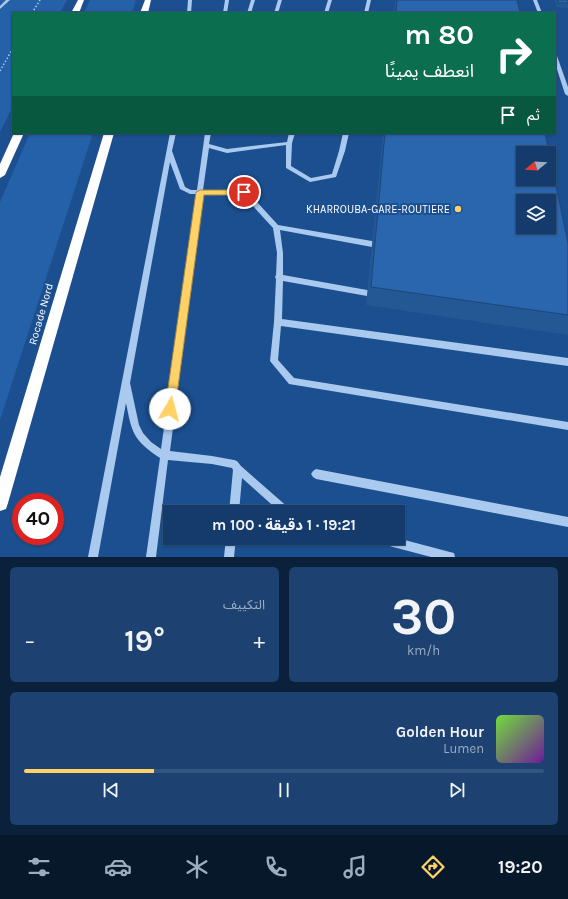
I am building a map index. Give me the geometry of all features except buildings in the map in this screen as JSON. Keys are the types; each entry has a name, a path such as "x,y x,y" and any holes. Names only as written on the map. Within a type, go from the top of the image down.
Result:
{"highway":[{"path":"75,12 81,0"},
{"path":"144,12 148,0"},
{"path":"0,175 20,134"},
{"name":"Rocade Nord","path":"0,503 109,134"}],"street":[{"path":"0,8 8,0"},
{"path":"189,12 190,0"},
{"path":"225,12 227,0"},
{"path":"249,12 253,0"},
{"path":"276,12 280,0"},
{"path":"326,12 330,0"},
{"path":"366,12 369,0"},
{"path":"535,0 540,12"},
{"path":"556,59 568,94"},
{"path":"93,557 173,134"},
{"path":"151,557 208,134"},
{"path":"292,134 289,143 288,167 310,180 334,176 346,134"},
{"path":"206,145 227,151 289,143"},
{"path":"170,152 182,188 190,192 244,192 276,227 280,253 278,278 278,322 274,361 292,381 568,426"},
{"path":"276,227 372,244"},
{"path":"278,278 367,293"},
{"path":"278,322 568,362"},
{"path":"126,382 135,425 140,436 148,445 164,455 234,464 279,505"},
{"path":"235,505 238,469"},
{"path":"316,474 568,522"},
{"path":"229,557 230,545"},
{"path":"405,545 450,557"}],"path":[{"path":"33,12 40,0"},
{"path":"0,70 12,50"}],"shaded area":[{"path":"0,0 67,0 61,12 12,12 12,108 0,132"},
{"path":"90,0 136,0 132,12 84,12"},
{"path":"30,134 93,134 0,420 0,202"}],"place":[{"name":"KHARROUBA-GARE-ROUTIERE","path":"458,209"}],"route":[{"path":"170,409 200,192 216,194 244,192"}]}
